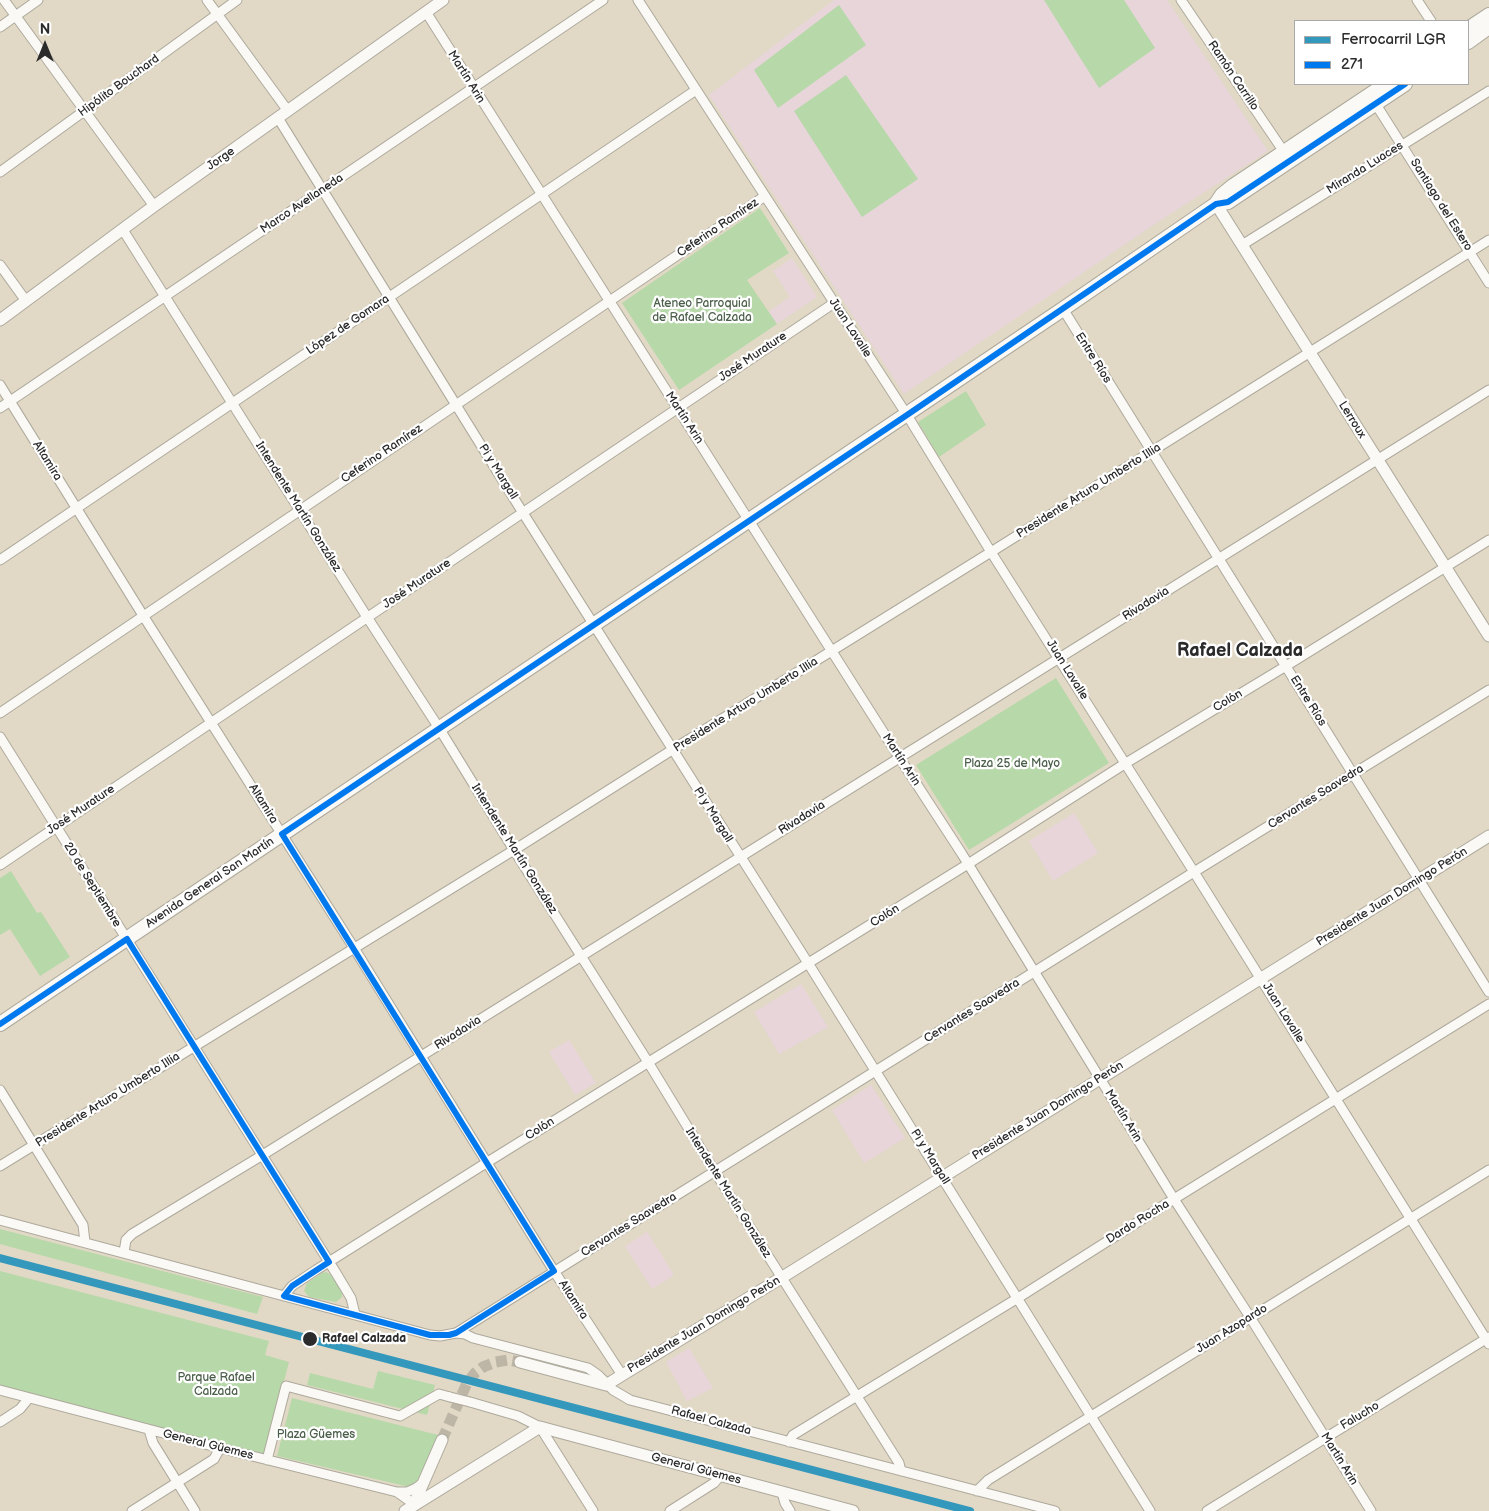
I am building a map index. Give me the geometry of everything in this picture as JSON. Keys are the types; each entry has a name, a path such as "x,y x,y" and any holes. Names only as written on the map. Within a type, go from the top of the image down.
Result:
{"main road":[{"path":"1469,28 1489,14"},
{"path":"1469,41 1489,27"},
{"name":"Avenida General San Martín","path":"0,1024 593,624 907,415 1216,204 1222,195 1384,85"},
{"name":"Avenida General San Martín","path":"1216,204 1228,202 1402,85"}],"street":[{"path":"4,0 154,206"},
{"path":"0,27 38,0"},
{"path":"207,0 288,111"},
{"name":"Hipólito Bouchard","path":"0,172 237,0"},
{"name":"Jorge","path":"0,320 154,206 443,0"},
{"name":"Marco Avellaneda","path":"0,408 603,0"},
{"name":"Juan Lavalle","path":"638,0 907,415 1261,978 1410,1220 1488,1340"},
{"name":"Ramón Carrillo","path":"1182,0 1284,152"},
{"path":"1417,0 1430,20"},
{"name":"Martín Arin","path":"426,12 968,864 1174,1199 1371,1511"},
{"name":"López de Gomara","path":"0,560 696,90"},
{"name":"Miranda Luaces","path":"1242,245 1489,91"},
{"name":"Santiago del Estero","path":"1375,103 1489,283"},
{"name":"Pi y Margall","path":"278,118 523,513 876,1071 1150,1511"},
{"name":"Ceferino Ramírez","path":"0,713 765,196"},
{"name":"Lerroux","path":"1216,204 1489,636"},
{"name":"Intendente Martín González","path":"123,230 582,956 781,1278 899,1463 901,1471"},
{"name":"Presidente Arturo Umberto Illia","path":"0,1166 514,850 1489,240"},
{"path":"0,265 26,301"},
{"name":"José Murature","path":"0,865 834,303"},
{"name":"Entre Ríos","path":"1063,309 1489,992"},
{"name":"Altamira","path":"0,385 144,617 354,948 554,1271 622,1376"},
{"name":"Rivadavia","path":"124,1252 126,1240 132,1234 261,1156 1489,390"},
{"name":"Colón","path":"284,1296 292,1286 486,1162 968,864 1126,763 1489,540"},
{"name":"Cervantes Saavedra","path":"456,1333 1489,690"},
{"name":"20 de Septiembre","path":"0,737 329,1262 351,1298 355,1314"},
{"name":"Presidente Juan Domingo Perón","path":"606,1385 942,1178 1489,836"},
{"name":"Dardo Rocha","path":"789,1442 793,1435 1018,1298 1489,1004"},
{"path":"0,1090 83,1225 85,1242"},
{"name":"Juan Azopardo","path":"977,1491 988,1480 1489,1170"},
{"name":"Rafael Calzada","path":"0,1220 430,1334 440,1336 456,1333 588,1368 619,1395 630,1400 1055,1511"},
{"name":"Falucho","path":"1207,1511 1324,1437 1488,1340"},
{"path":"520,1362 606,1385"},
{"path":"267,1460 286,1386 400,1416 439,1394 518,1416 540,1427 593,1511"},
{"name":"General Güemes","path":"0,1390 149,1430 397,1492 410,1508"},
{"path":"0,1422 20,1409 29,1398"},
{"path":"410,1508 540,1427"},
{"name":"General Güemes","path":"540,1427 853,1511"},
{"path":"149,1430 153,1442 196,1511"},
{"path":"410,1508 424,1483 442,1440"},
{"path":"132,1511 214,1459 220,1448"},
{"path":"670,1511 714,1483 721,1475"},
{"path":"397,1492 407,1492 424,1483"},
{"path":"782,1492 785,1503 790,1511"}],"shaded area":[{"path":"834,0 1167,0 1268,151 1155,224 904,394 709,95"},
{"path":"792,258 817,297 777,324 768,312 790,297 773,271"},
{"path":"1074,813 1098,853 1053,881 1029,841"},
{"path":"801,984 828,1027 779,1054 754,1012"},
{"path":"569,1040 596,1083 575,1095 549,1052"},
{"path":"871,1085 905,1138 864,1163 832,1110"},
{"path":"647,1232 674,1275 652,1289 625,1246"},
{"path":"689,1348 713,1388 687,1401 666,1362"}],"green space":[{"path":"1044,0 1124,0 1155,48 1099,88"},
{"path":"839,5 866,45 778,108 754,70"},
{"path":"846,75 918,179 862,217 794,111"},
{"name":"Ateneo Parroquial de Rafael Calzada","path":"760,208 789,253 747,280 777,324 679,390 622,303"},
{"path":"966,391 986,425 939,457 918,422"},
{"name":"Plaza 25 de Mayo","path":"1056,678 1109,763 969,850 916,765"},
{"path":"11,871 37,913 41,912 70,957 40,976 10,929 0,935 0,878"},
{"path":"0,1229 263,1297 257,1314 0,1244"},
{"name":"Parque Rafael Calzada","path":"0,1271 269,1341 265,1355 289,1362 265,1454 0,1386"},
{"path":"326,1272 331,1275 342,1291 342,1297 336,1302 309,1297 304,1291 307,1283"},
{"path":"378,1371 435,1385 427,1415 307,1385 310,1373 373,1389"},
{"name":"Plaza Güemes","path":"292,1398 438,1435 418,1489 277,1456"}],"tunnel":[{"path":"442,1440 467,1383 475,1373 483,1367 496,1362 508,1360 520,1362"}],"rail line":[{"name":"LGR","path":"0,1258 970,1511"}],"transit line":[{"name":"271","path":"0,1024 127,939 329,1262 292,1286 284,1296 430,1335 449,1335 456,1333 554,1271 282,834 907,415 1216,204 1228,202 1404,85"}],"place":[{"name":"Rafael Calzada","path":"310,1339"}],"district":[{"name":"Rafael Calzada","path":"1240,651"}]}
